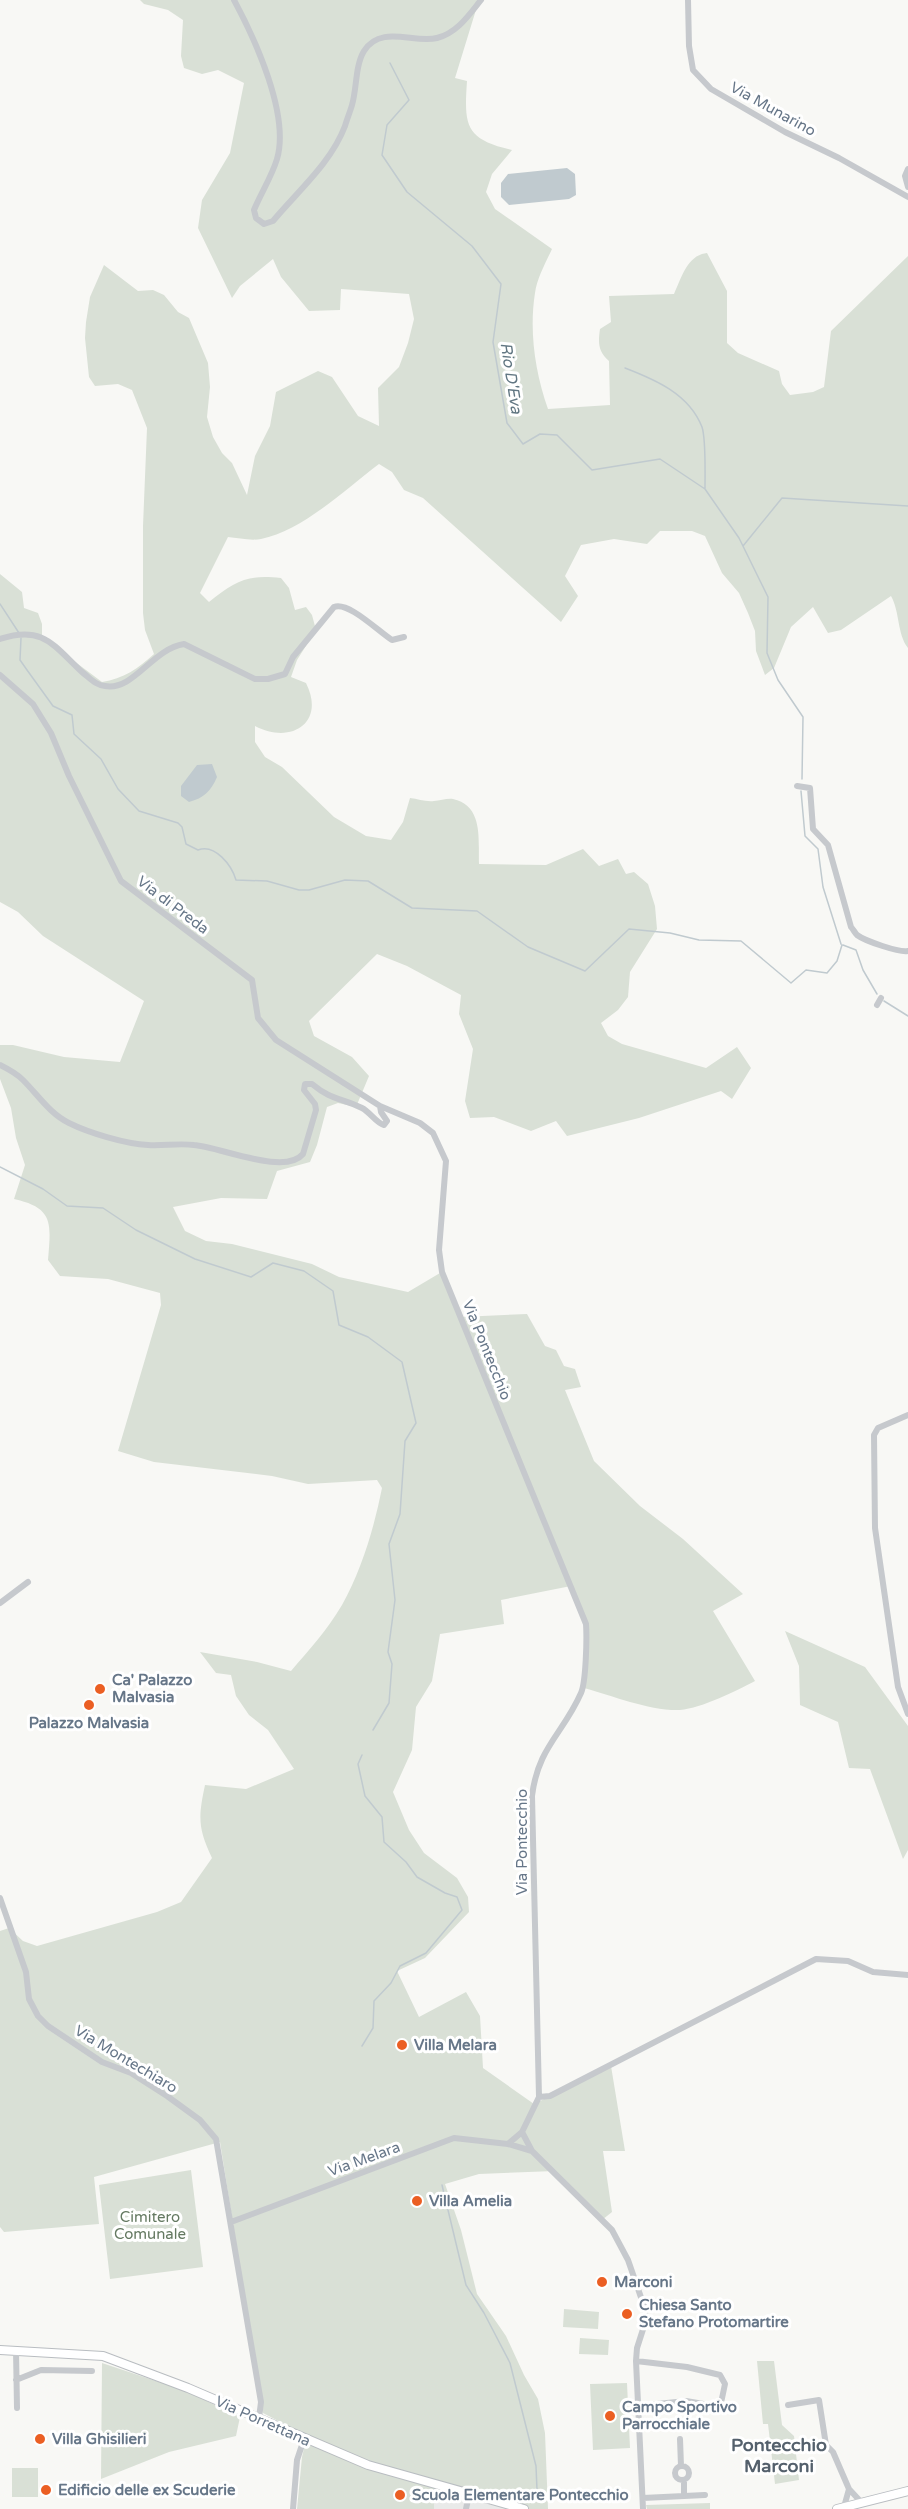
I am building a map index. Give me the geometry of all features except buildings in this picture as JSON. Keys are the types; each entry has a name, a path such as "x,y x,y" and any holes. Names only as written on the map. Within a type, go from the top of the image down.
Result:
{"main road":[{"name":"Via Porrettana","path":"0,2350 103,2356 188,2388 378,2469 524,2509"},
{"path":"841,2508 908,2491"}],"street":[{"path":"234,0 263,63 273,95 280,135 277,159 254,210 256,218 264,224 273,221 325,163 337,142 352,104 358,71 365,50 380,39 390,36 422,40 439,38 458,28 481,0"},
{"name":"Via Munarino","path":"688,0 688,46 693,70 711,89 785,132 839,158 908,197"},
{"path":"908,169 905,176 908,187"},
{"path":"0,639 20,634 33,634 46,639 97,684 108,687 126,683 163,651 184,645 255,679 268,679 285,674 293,657 334,607 339,605 350,608 392,640 404,637"},
{"name":"Via di Preda","path":"0,675 33,704 51,734 69,776 121,881 252,980 258,1018 276,1040 380,1106"},
{"path":"797,786 810,788 813,829 828,845 852,927 857,935 900,952 908,951"},
{"path":"877,1005 881,998"},
{"path":"0,1065 21,1079 57,1116 70,1124 119,1142 147,1145 195,1145 271,1161 290,1162 298,1160 303,1154 316,1110 315,1104 304,1090 305,1084 312,1083 325,1095 362,1108 384,1125 387,1120 380,1106"},
{"name":"Via Pontecchio","path":"380,1106 420,1123 433,1134 447,1161 439,1251 442,1272 586,1624 587,1640 582,1692 544,1752 535,1776 532,1796 539,2097 522,2132"},
{"path":"908,1415 878,1428 874,1435 874,1470 875,1528 898,1687 908,1714"},
{"path":"0,1603 28,1582"},
{"name":"Via Montechiaro","path":"0,1898 26,1972 29,1999 38,2016 48,2026 102,2062 130,2073 200,2120 216,2139 261,2402 260,2418"},
{"path":"539,2097 550,2096 816,1959 848,1961 873,1972 908,1975"},
{"path":"508,2144 522,2132 531,2151 612,2230 628,2260 644,2306 646,2320 637,2348 636,2361 643,2509"},
{"name":"Via Melara","path":"231,2222 454,2138 508,2144 531,2151"},
{"path":"16,2350 17,2408"},
{"path":"636,2361 687,2367 720,2375 725,2384 721,2403 715,2406 686,2402 638,2406"},
{"path":"16,2380 41,2370 92,2371"},
{"path":"788,2405 819,2400 826,2445 832,2452 859,2505"},
{"path":"293,2509 297,2460 304,2439"},
{"path":"680,2439 681,2466 676,2469 675,2475 684,2480 684,2496"},
{"path":"799,2450 826,2445"},
{"path":"841,2508 849,2489"},
{"path":"466,2509 469,2494"},
{"path":"642,2498 705,2495"}],"shaded area":[{"path":"567,168 575,174 576,195 569,199 509,205 501,197 501,183 508,174"},
{"path":"212,764 217,777 206,793 189,802 181,796 181,786 197,765"},
{"path":"434,2486 510,2509 434,2509"}],"green space":[{"path":"140,0 479,0 455,78 467,81 466,109 471,128 476,135 496,146 512,150 492,174 486,192 495,209 552,249 536,287 533,307 533,337 537,366 548,409 610,405 609,361 601,350 599,338 600,329 611,322 609,296 674,294 682,275 694,258 707,253 727,291 727,343 738,353 779,371 782,384 790,395 813,392 824,387 831,331 908,256 908,648 902,636 891,596 841,630 828,633 813,607 791,627 774,668 765,675 756,651 755,631 739,593 722,573 705,536 692,531 660,531 647,544 614,539 581,545 565,576 578,596 561,622 423,498 404,490 392,472 379,464 323,508 276,535 249,540 228,537 200,593 209,602 234,584 250,578 281,578 289,588 295,610 306,607 312,615 316,630 297,660 291,677 306,683 312,709 308,719 302,727 281,733 255,726 255,742 265,757 282,767 334,817 366,836 391,840 403,822 410,798 425,801 453,799 463,803 475,816 479,835 479,864 546,865 583,849 599,866 618,859 626,874 634,872 648,884 655,906 657,929 630,972 628,997 618,1010 601,1023 608,1036 622,1044 706,1068 737,1047 751,1068 732,1099 721,1091 639,1118 567,1136 556,1121 531,1131 494,1117 470,1118 465,1101 473,1049 459,1014 461,995 407,966 377,954 309,1021 314,1036 352,1057 369,1076 356,1107 338,1103 327,1107 310,1162 277,1171 267,1199 221,1198 173,1207 185,1231 206,1241 232,1244 312,1264 339,1277 408,1292 440,1273 460,1317 527,1314 545,1346 556,1350 564,1366 575,1369 581,1387 565,1390 594,1461 640,1506 683,1539 743,1594 713,1611 755,1681 708,1703 689,1709 668,1710 644,1706 584,1688 588,1637 571,1586 501,1600 504,1624 440,1634 432,1681 416,1707 412,1750 393,1792 409,1830 424,1853 457,1878 468,1897 469,1912 425,1958 397,1971 419,2017 466,1992 480,2016 483,2068 534,2104 611,2066 625,2151 603,2151 612,2212 602,2220 555,2171 479,2174 445,2184 461,2230 477,2294 506,2336 538,2399 545,2433 548,2509 510,2509 434,2487 434,2509 297,2509 302,2457 307,2436 263,2413 220,2142 94,2177 99,2224 4,2232 0,2227 0,1931 9,1928 23,1941 37,1946 157,1912 181,1902 212,1858 204,1839 201,1823 205,1785 246,1789 294,1769 268,1730 249,1715 236,1696 231,1675 216,1673 200,1652 257,1662 291,1671 331,1622 356,1577 382,1488 377,1480 308,1484 272,1476 154,1462 118,1451 161,1305 160,1293 108,1279 60,1276 48,1260 50,1236 47,1219 43,1212 37,1207 14,1199 25,1165 16,1138 11,1108 0,1079 0,1045 13,1045 64,1057 120,1062 144,1001 43,936 18,912 0,902 0,574 22,592 24,608 38,613 42,624 42,637 102,682 130,672 154,654 145,630 143,613 143,526 147,428 132,390 118,384 95,386 89,377 85,338 86,322 90,297 104,265 138,291 153,290 164,295 178,312 189,318 208,363 210,387 207,417 213,437 222,453 232,463 247,495 255,456 270,426 276,392 318,371 332,377 358,416 379,426 378,388 399,367 414,319 409,294 341,289 340,310 309,311 281,277 273,259 240,286 232,298 198,228 202,200 230,153 244,83 218,70 202,74 184,68 181,56 183,20 168,10 144,4"},
{"path":"785,1631 865,1667 908,1726 908,1850 903,1859 870,1769 849,1768 838,1722 800,1705 799,1666"},
{"name":"Cimitero Comunale","path":"191,2170 203,2267 110,2279 99,2185"},
{"path":"564,2309 599,2312 598,2329 563,2327"},
{"path":"580,2338 609,2340 608,2355 579,2354"},
{"path":"757,2361 774,2361 782,2425 794,2436 799,2480 775,2484 768,2424 763,2424"},
{"path":"102,2363 186,2391 240,2417 236,2436 169,2452 101,2479"},
{"name":"Campo Sportivo Parrocchiale","path":"627,2383 630,2448 593,2450 590,2384"},
{"path":"12,2468 38,2468 38,2497 12,2497"},
{"path":"710,2503 710,2509 647,2509 646,2505"}],"waterway":[{"name":"Rio D'Eva","path":"390,63 409,100 387,125 382,155 407,192 472,246 501,284 493,342 507,423 523,444 540,434 557,435 592,470 660,459 705,489 739,538 768,597 767,653 778,680 803,717 802,779"},
{"path":"625,368 660,383 680,397 696,415 702,427 704,440 705,488"},
{"path":"743,546 782,498 908,506"},
{"path":"0,604 19,633"},
{"path":"21,638 20,660 53,706 72,715 74,734 101,759 118,789 139,811 178,823 182,827 186,844 198,850 211,850 222,857 231,868 236,880 267,881 299,890 309,890 345,880 368,881 412,908 477,911 528,947 585,971 629,929 670,933 699,940 741,941 791,983 806,970 827,973 837,961 842,945"},
{"name":"Rio D'Eva","path":"801,791 805,836 818,849 823,887 841,944"},
{"path":"843,945 856,950 863,970 877,994"},
{"name":"Rio D'Eva","path":"884,1001 908,1016"},
{"path":"0,1167 43,1189 67,1206 103,1208 136,1230 195,1259 251,1277 273,1263 304,1271 333,1291 339,1325 368,1337 402,1362 416,1423 405,1441 400,1514 389,1544 395,1600 388,1652 392,1664 389,1703 373,1730"},
{"path":"362,1755 358,1764 365,1796 382,1817 384,1842 406,1862 417,1877 457,1897 462,1910 426,1953 400,1966 391,1983 374,2001 373,2028 362,2046"},
{"path":"442,2185 466,2285 484,2313 510,2363 536,2466 537,2490"}],"place":[{"name":"Ca' Palazzo Malvasia","path":"100,1689"},
{"name":"Palazzo Malvasia","path":"89,1705"},
{"name":"Villa Melara","path":"402,2045"},
{"name":"Villa Amelia","path":"417,2201"},
{"name":"Marconi","path":"602,2282"},
{"name":"Chiesa Santo Stefano Protomartire","path":"627,2314"},
{"name":"Campo Sportivo Parrocchiale","path":"610,2416"},
{"name":"Villa Ghisilieri","path":"40,2439"},
{"name":"Edificio delle ex Scuderie","path":"46,2490"},
{"name":"Scuola Elementare Pontecchio","path":"400,2495"}],"district":[{"name":"Pontecchio Marconi","path":"779,2455"}]}
